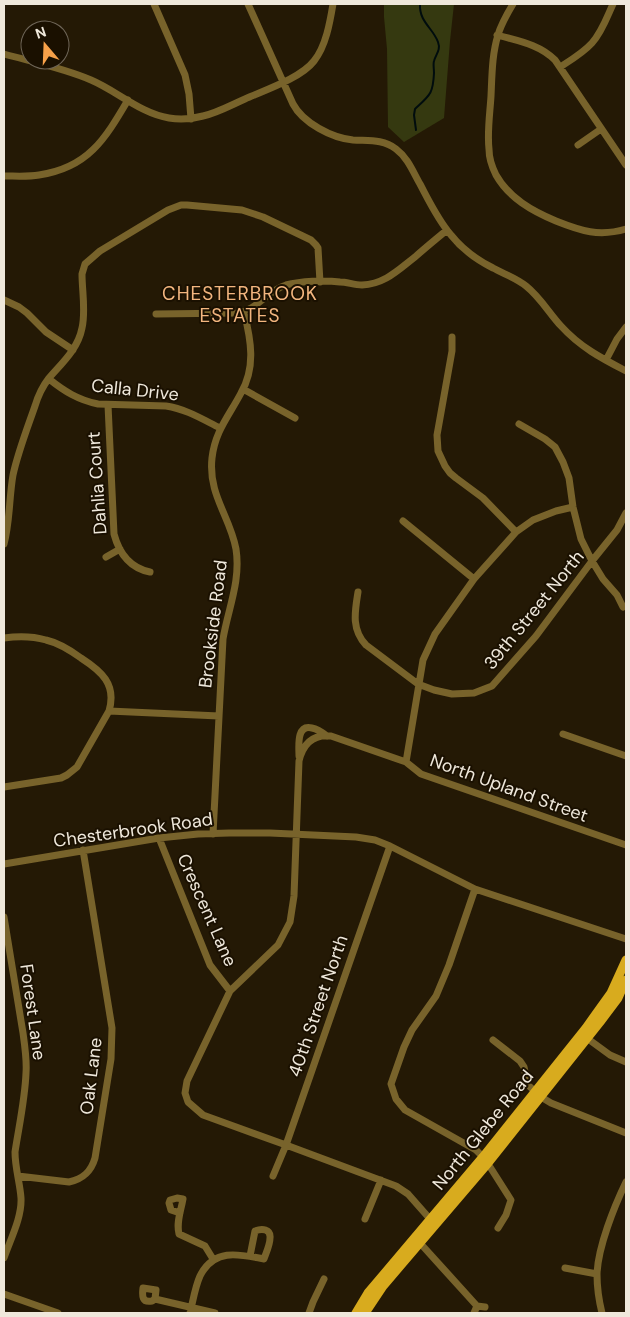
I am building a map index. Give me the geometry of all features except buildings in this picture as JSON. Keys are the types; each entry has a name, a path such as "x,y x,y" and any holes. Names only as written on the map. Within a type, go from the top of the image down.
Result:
{"main road":[{"name":"North Glebe Road","path":"365,1313 384,1286 584,1036 611,993 626,960"},
{"name":"North Glebe Road","path":"584,1036 609,1010 618,998 626,980"},
{"name":"North Glebe Road","path":"356,1313 368,1292 430,1219 486,1160"}],"street":[{"path":"154,4 185,74 191,119"},
{"path":"248,4 295,108 300,114 309,122 344,138 381,142 390,145 402,154 410,165 435,212 457,242 474,257 525,286 571,336 589,350 626,370"},
{"path":"4,54 85,78 160,116 174,119 191,119 210,114 302,72 318,56 325,40 333,4"},
{"path":"513,4 497,35 494,56 488,139 493,168 506,188 524,204 547,217 586,232 597,233 626,230"},
{"path":"560,67 593,42 613,4"},
{"path":"497,35 538,47 551,56 626,165"},
{"path":"4,176 49,174 81,160 104,138 128,100"},
{"path":"578,144 602,129"},
{"path":"4,544 16,464 39,395 48,379 73,350 78,339 82,328 83,316 82,274 85,264 100,251 168,210 180,205 242,210 263,217 313,241 318,248 320,282"},
{"path":"156,314 244,312 254,307 268,294 294,284 332,281 362,285 379,282 394,274 447,230"},
{"path":"4,300 19,307 46,332 73,350"},
{"name":"Brookside Road","path":"213,834 223,639 234,594 237,560 233,538 216,496 211,472 213,449 220,428 243,390 250,368 252,356 244,312"},
{"path":"606,360 626,327"},
{"path":"452,337 452,351 437,435 440,458 450,473 483,498 516,532"},
{"name":"Calla Drive","path":"48,379 79,399 108,405 166,406 176,408 220,428"},
{"path":"243,390 295,418"},
{"name":"Dahlia Court","path":"108,405 114,534 120,550 127,560 132,565 150,572"},
{"path":"520,424 545,439 554,448 563,462 569,478 572,507 581,539 603,579 617,594 623,607"},
{"path":"406,762 423,660 435,634 474,579 516,532 533,520 572,507"},
{"name":"39th Street North","path":"358,592 354,616 356,630 366,645 418,684 452,694 474,693 492,686 536,636 617,530 626,513"},
{"path":"403,521 474,579"},
{"path":"106,557 120,550"},
{"path":"4,638 26,637 48,640 70,650 104,676 112,697 109,711 77,767 68,775 61,778 4,787"},
{"path":"109,711 219,716"},
{"name":"North Upland Street","path":"230,991 278,944 290,922 294,896 297,835 298,737 303,730 313,728 327,736 406,762 421,774 626,845"},
{"path":"563,734 626,756"},
{"path":"299,761 302,750 310,741 321,736 327,736"},
{"name":"Chesterbrook Road","path":"4,864 159,838 213,834 270,833 356,837 375,840 390,846 475,889 626,940"},
{"name":"Crescent Lane","path":"159,838 210,965 230,991"},
{"name":"40th Street North","path":"273,1176 286,1145 390,846"},
{"name":"Oak Lane","path":"18,1176 69,1182 80,1178 90,1170 95,1158 111,1059 112,1028 83,850"},
{"path":"475,889 450,965 436,996 412,1030 391,1084 396,1099 405,1110 476,1150 486,1160 511,1200 506,1215 498,1228"},
{"name":"Forest Lane","path":"4,917 26,1051 25,1090 15,1152 21,1208 4,1258"},
{"path":"230,991 187,1081 185,1093 188,1102 203,1115 396,1186 408,1194 430,1219"},
{"path":"584,1036 610,1055 626,1062"},
{"path":"493,1040 520,1061 524,1067 528,1085 538,1095 551,1103 626,1133"},
{"path":"366,1219 382,1180"},
{"path":"602,1313 598,1294 597,1274 600,1252 626,1182"},
{"path":"180,1214 177,1226 178,1234 205,1246 213,1259"},
{"path":"420,1243 476,1310 485,1307"},
{"path":"191,1311 201,1274 213,1259 232,1254 250,1256"},
{"path":"566,1268 597,1274"},
{"path":"309,1313 324,1279"},
{"path":"4,1294 58,1313"},
{"path":"155,1298 191,1311 214,1313"}],"green space":[{"path":"384,4 454,4 444,118 404,142 388,127 387,49"}],"waterway":[{"path":"416,130 415,109 432,90 434,62 439,47 436,37 422,16 420,4"}],"district":[{"name":"CHESTERBROOK ESTATES","path":"240,304"}]}
